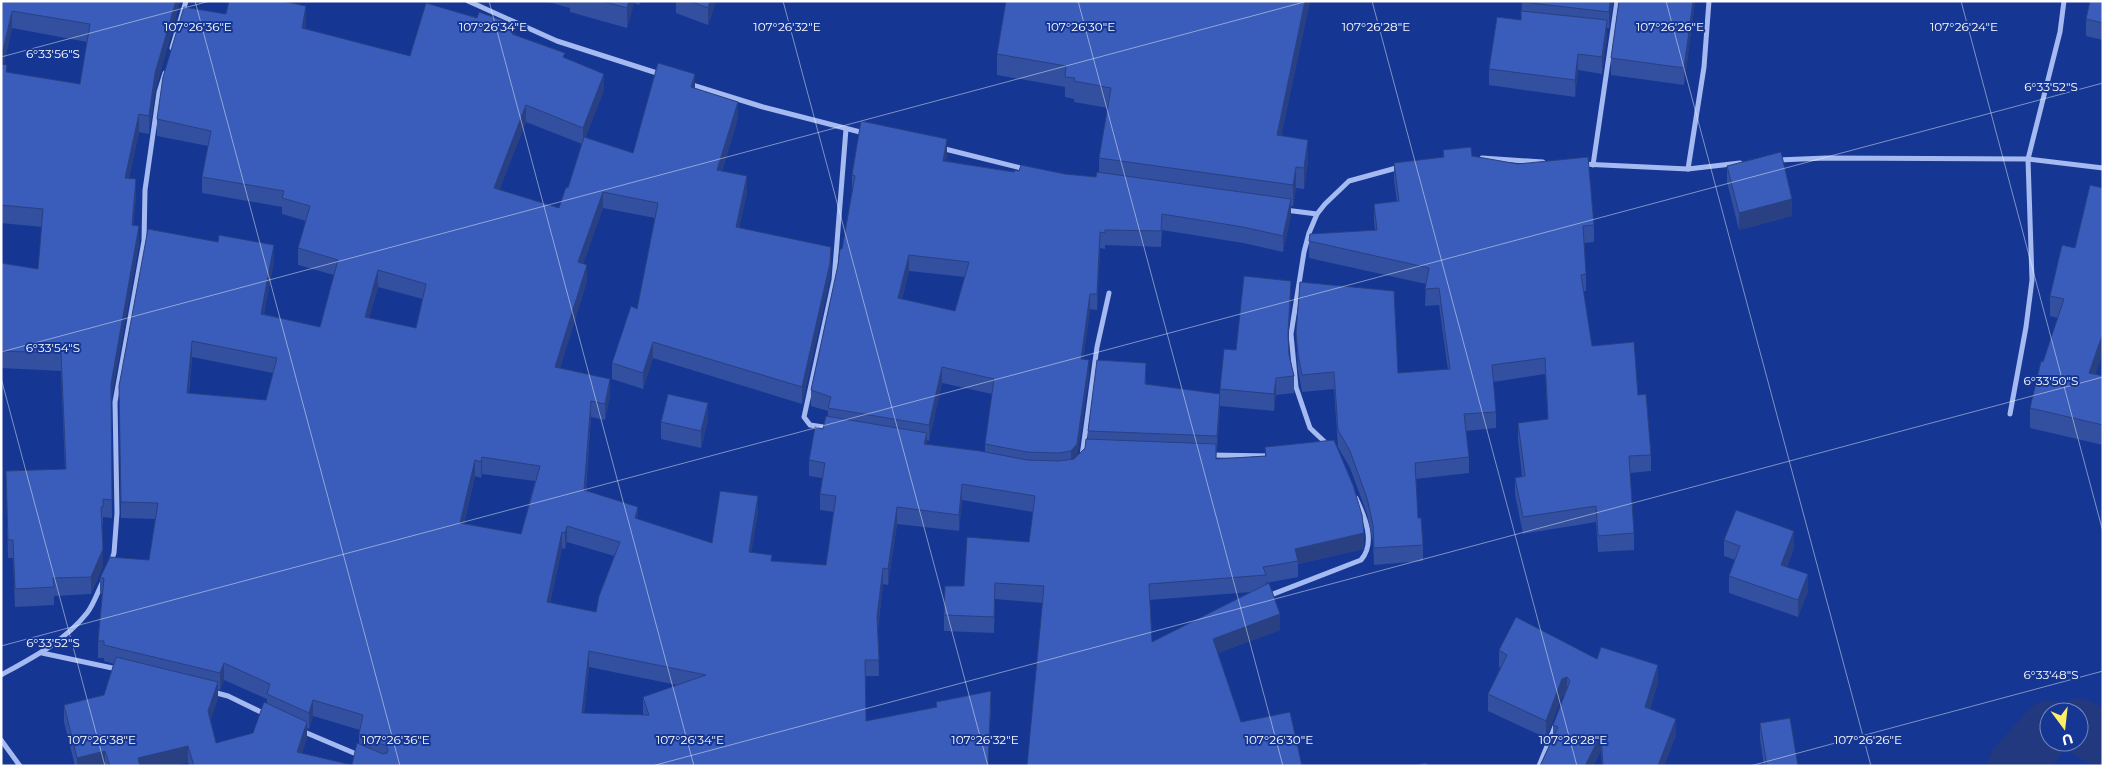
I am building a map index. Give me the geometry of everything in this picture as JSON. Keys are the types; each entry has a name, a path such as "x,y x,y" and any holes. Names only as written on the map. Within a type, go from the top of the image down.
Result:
{"street":[{"path":"170,56 186,1"},
{"path":"468,1 557,41 670,77"},
{"path":"1593,165 1617,1"},
{"path":"1688,169 1704,67 1709,1"},
{"path":"2010,414 2026,327 2032,280 2028,159 2060,32 2064,1"},
{"path":"1603,32 1612,33"},
{"path":"108,570 114,553 116,514 115,402 144,241 145,190 159,92 167,65"},
{"path":"679,80 763,107 875,135"},
{"path":"840,430 810,425 804,417 834,280 846,129"},
{"path":"933,147 1035,172"},
{"path":"1476,158 1554,163"},
{"path":"1772,160 1826,158 2028,159 2103,168"},
{"path":"1574,164 1688,169 1744,163"},
{"path":"1336,452 1310,428 1296,387 1291,334 1308,233 1317,214 1349,181 1407,165"},
{"path":"1279,209 1317,214"},
{"path":"1081,462 1097,347 1109,293"},
{"path":"1083,450 1091,451"},
{"path":"1203,455 1277,456"},
{"path":"1266,596 1361,560 1368,552 1368,536 1363,513 1355,495"},
{"path":"1,675 42,653 77,624 88,611 105,578"},
{"path":"42,653 125,671"},
{"path":"209,691 228,696 271,717"},
{"path":"1540,766 1559,715"},
{"path":"297,729 366,758"},
{"path":"1,740 20,766"}],"building":[{"path":"1,1 176,1 155,73 149,116 139,114 125,178 136,179 132,225 139,226 111,384 112,500 103,499 103,507 101,507 103,549 91,577 53,578 54,587 15,589 13,540 8,540 6,471 66,469 61,353 1,351 1,263 38,269 43,209 1,205 1,64 7,65 6,72 80,84 90,24 12,11 1,59"},
{"path":"229,1 282,1 306,6 302,28 410,56 426,3 477,18 479,12 515,25 512,34 565,53 563,57 604,74 583,128 526,105 494,188 559,208 566,187 568,188 584,137 633,153 658,63 695,74 691,87 738,102 717,170 747,176 736,227 831,247 830,263 802,387 653,342 643,373 612,363 631,306 637,309 658,203 603,192 578,262 587,265 555,367 610,379 605,404 591,401 584,490 638,507 635,518 712,543 720,491 758,496 749,552 772,555 771,561 826,565 836,496 820,494 825,463 809,460 815,427 823,429 826,416 927,433 924,444 980,451 1027,460 1059,461 1074,459 1085,448 1086,439 1216,444 1216,459 1266,456 1265,447 1334,440 1353,485 1362,515 1364,533 1295,549 1298,561 1263,567 1266,575 1149,584 1152,642 1269,583 1280,614 1213,639 1241,722 1290,712 1302,766 1027,766 1044,586 995,583 994,617 944,615 945,586 964,586 967,537 1029,542 1035,496 962,484 959,515 897,507 888,569 883,568 877,617 879,660 865,660 866,721 937,707 936,702 991,691 988,766 194,766 188,746 138,758 140,766 110,766 105,751 77,758 64,705 104,695 116,657 218,682 208,711 216,743 253,733 264,702 307,722 297,752 352,765 357,743 383,754 387,753 388,749 386,746 359,734 363,715 313,700 309,713 267,694 270,684 224,663 220,673 104,645 104,641 98,641 104,578 100,578 110,557 149,560 158,503 121,502 119,386 148,229 218,242 219,235 274,245 261,314 320,327 338,260 298,248 310,206 282,198 284,191 202,177 211,131 157,119 163,77 184,7 226,14","holes":["378,270 426,284 416,328 365,317","192,341 277,358 266,400 187,393","482,457 540,466 521,534 460,523 475,460 481,462","567,526 620,542 599,596 596,612 547,602 562,532 565,533","589,651 706,675 643,697 649,715 582,713"]},
{"path":"602,1 629,1 627,8"},
{"path":"690,1 710,1 708,8"},
{"path":"1006,1 1305,1 1277,135 1308,140 1304,168 1296,167 1293,185 1099,158 1111,88 1074,81 1075,78 1065,77 1066,66 997,54"},
{"path":"1522,1 1610,1 1609,12"},
{"path":"1619,1 1693,1 1684,68 1611,58"},
{"path":"2090,1 2103,1 2103,23 2086,19"},
{"path":"1521,11 1607,20 1602,57 1578,54 1575,80 1489,69 1497,17 1521,20"},
{"path":"861,121 947,139 943,161 1014,172 1015,170 1019,171 1021,165 1065,174 1096,177 1097,172 1291,199 1283,236 1243,227 1162,214 1161,231 1105,230 1105,233 1100,232 1097,294 1090,294 1081,359 1089,360 1077,444 1071,451 1059,453 1027,452 985,444 994,379 942,367 929,425 828,408 831,397 811,390 840,249 842,249 855,176 852,175","holes":["909,255 969,262 955,311 898,298"]},
{"path":"1471,147 1472,156 1518,164 1588,157 1594,225 1583,226 1586,274 1581,275 1592,346 1634,342 1638,395 1646,394 1651,455 1629,456 1634,533 1598,536 1596,506 1523,517 1515,478 1525,476 1518,423 1548,419 1545,358 1492,365 1496,412 1464,414 1469,457 1415,463 1418,518 1421,518 1423,545 1374,548 1373,525 1367,498 1350,451 1338,430 1334,372 1302,375 1296,333 1300,282 1394,291 1398,373 1450,369 1439,288 1425,289 1429,268 1309,241 1310,234 1377,230 1374,204 1399,201 1394,163 1444,157 1443,150"},
{"path":"1781,152 1792,199 1739,213 1727,166"},
{"path":"2090,185 2103,188 2103,333 2089,373 2103,376 2103,425 2030,408 2041,361 2043,362 2064,299 2050,296 2062,245 2075,248"},
{"path":"1244,276 1291,281 1288,333 1289,355 1294,376 1276,378 1274,394 1220,389 1224,349 1236,350"},
{"path":"1097,360 1146,363 1145,384 1220,394 1217,436 1088,431"},
{"path":"668,394 708,403 701,431 661,422"},
{"path":"1736,510 1794,531 1781,565 1808,574 1798,600 1729,576 1740,546 1724,540"},
{"path":"1516,617 1597,659 1601,647 1658,665 1645,707 1676,719 1658,766 1603,766 1601,734 1585,766 1540,766 1558,727 1553,725 1570,681 1567,677 1562,679 1546,721 1488,694 1507,655 1499,650"},
{"path":"1790,718 1798,766 1767,766 1760,723"},
{"path":"1427,763 1427,766 1410,766"}],"waterway":[{"path":"2089,732 2103,740"},
{"path":"2015,766 2039,739"}]}
